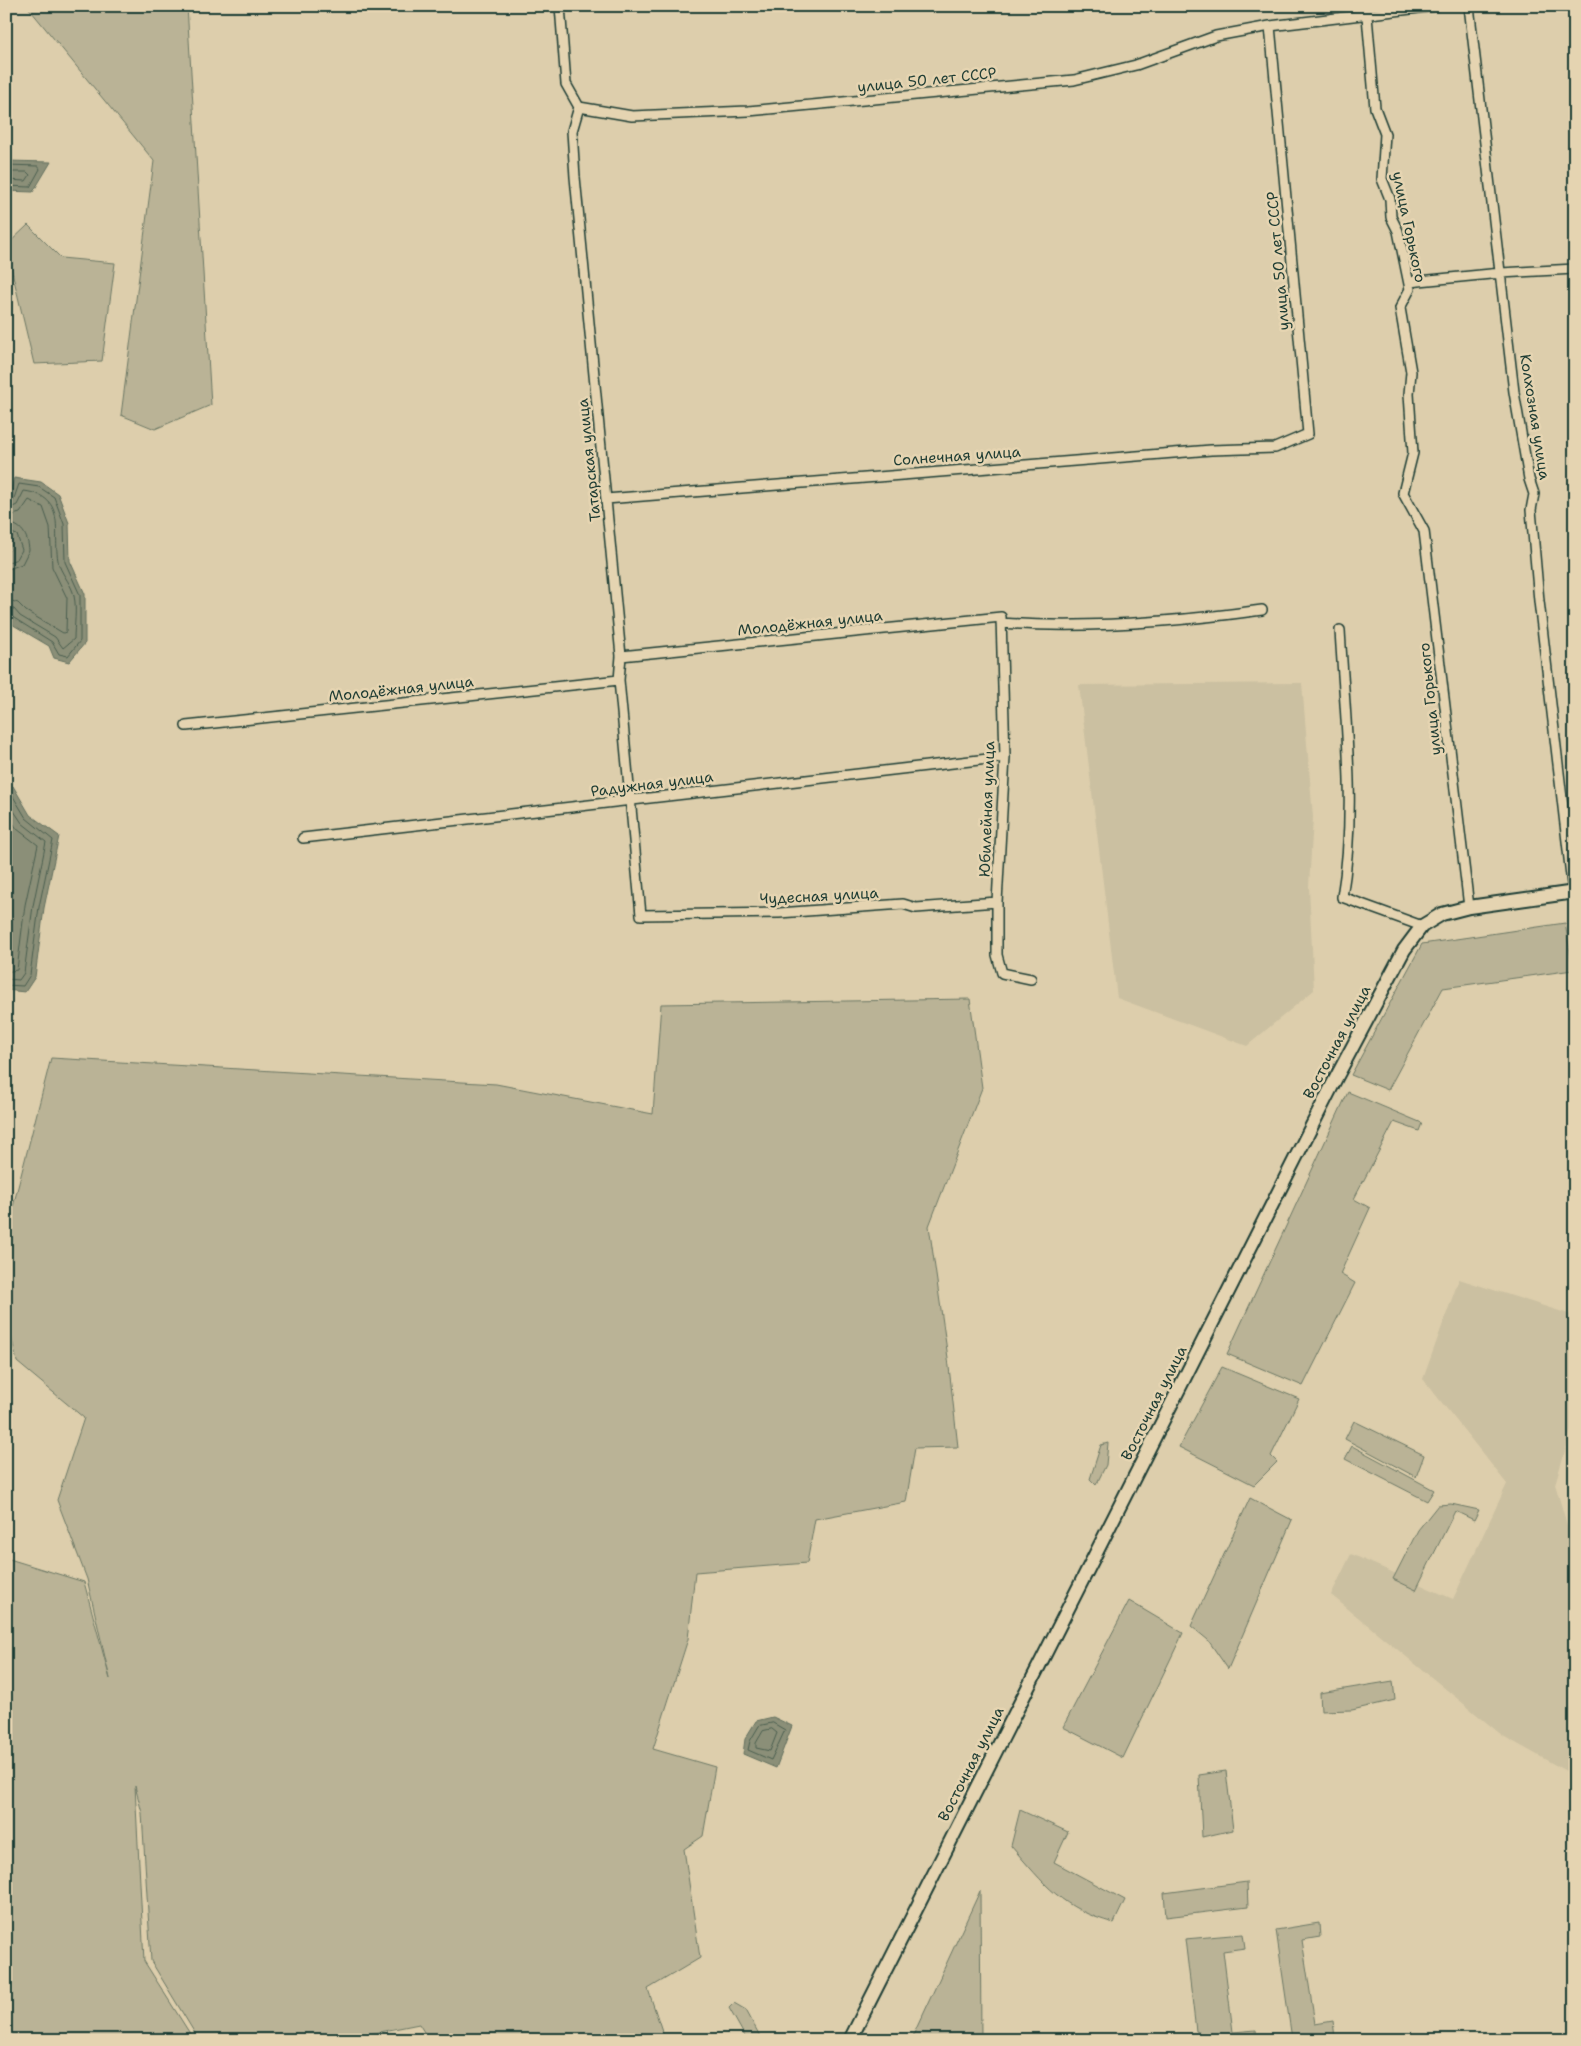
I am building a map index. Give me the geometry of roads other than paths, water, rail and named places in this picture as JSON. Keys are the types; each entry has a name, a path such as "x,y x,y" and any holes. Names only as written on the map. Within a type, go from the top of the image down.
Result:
{"main road":[{"name":"Восточная улица","path":"850,2040 1336,1078 1404,950 1422,926 1442,914 1469,907 1574,892"}],"street":[{"path":"560,6 566,84 579,107"},
{"name":"улица Горького","path":"1363,6 1367,16 1375,108 1385,134 1382,179 1390,199 1391,217 1398,231 1410,289 1400,308 1411,372 1409,394 1413,453 1403,493 1424,532 1469,907"},
{"name":"улица 50 лет СССР","path":"579,107 632,116 748,111 1074,80 1136,65 1216,36 1270,26 1367,16 1436,6"},
{"name":"Колхозная улица","path":"1470,6 1486,165 1501,273 1514,392 1529,478 1534,494 1531,510 1539,601 1574,892"},
{"name":"улица 50 лет СССР","path":"1270,26 1308,434"},
{"name":"Татарская улица","path":"579,107 572,131 575,177 621,656 619,680 641,915"},
{"path":"1409,282 1501,273 1575,269"},
{"name":"Солнечная улица","path":"606,499 1211,450 1275,448 1308,434"},
{"path":"1001,620 1052,626 1196,618 1262,610"},
{"name":"Молодёжная улица","path":"621,656 1001,620"},
{"name":"Юбилейная улица","path":"1001,620 1005,757 997,902 997,955 1002,973 1031,979"},
{"path":"1340,630 1349,806 1348,862 1342,897 1422,926"},
{"name":"Молодёжная улица","path":"186,726 619,680"},
{"name":"Радужная улица","path":"303,838 1005,757"},
{"name":"Чудесная улица","path":"641,915 779,913 903,904 916,908 997,902"}],"water":[{"path":"6,161 51,162 33,192 6,191"},
{"path":"14,478 41,482 58,494 69,523 70,561 85,594 85,643 69,662 54,658 49,646 10,623 6,609 6,553 10,550 7,523 8,505"},
{"path":"13,786 30,815 59,836 44,908 35,977 25,992 6,990 6,788"},
{"path":"773,1717 792,1726 776,1768 743,1754 745,1739 756,1721"}]}
